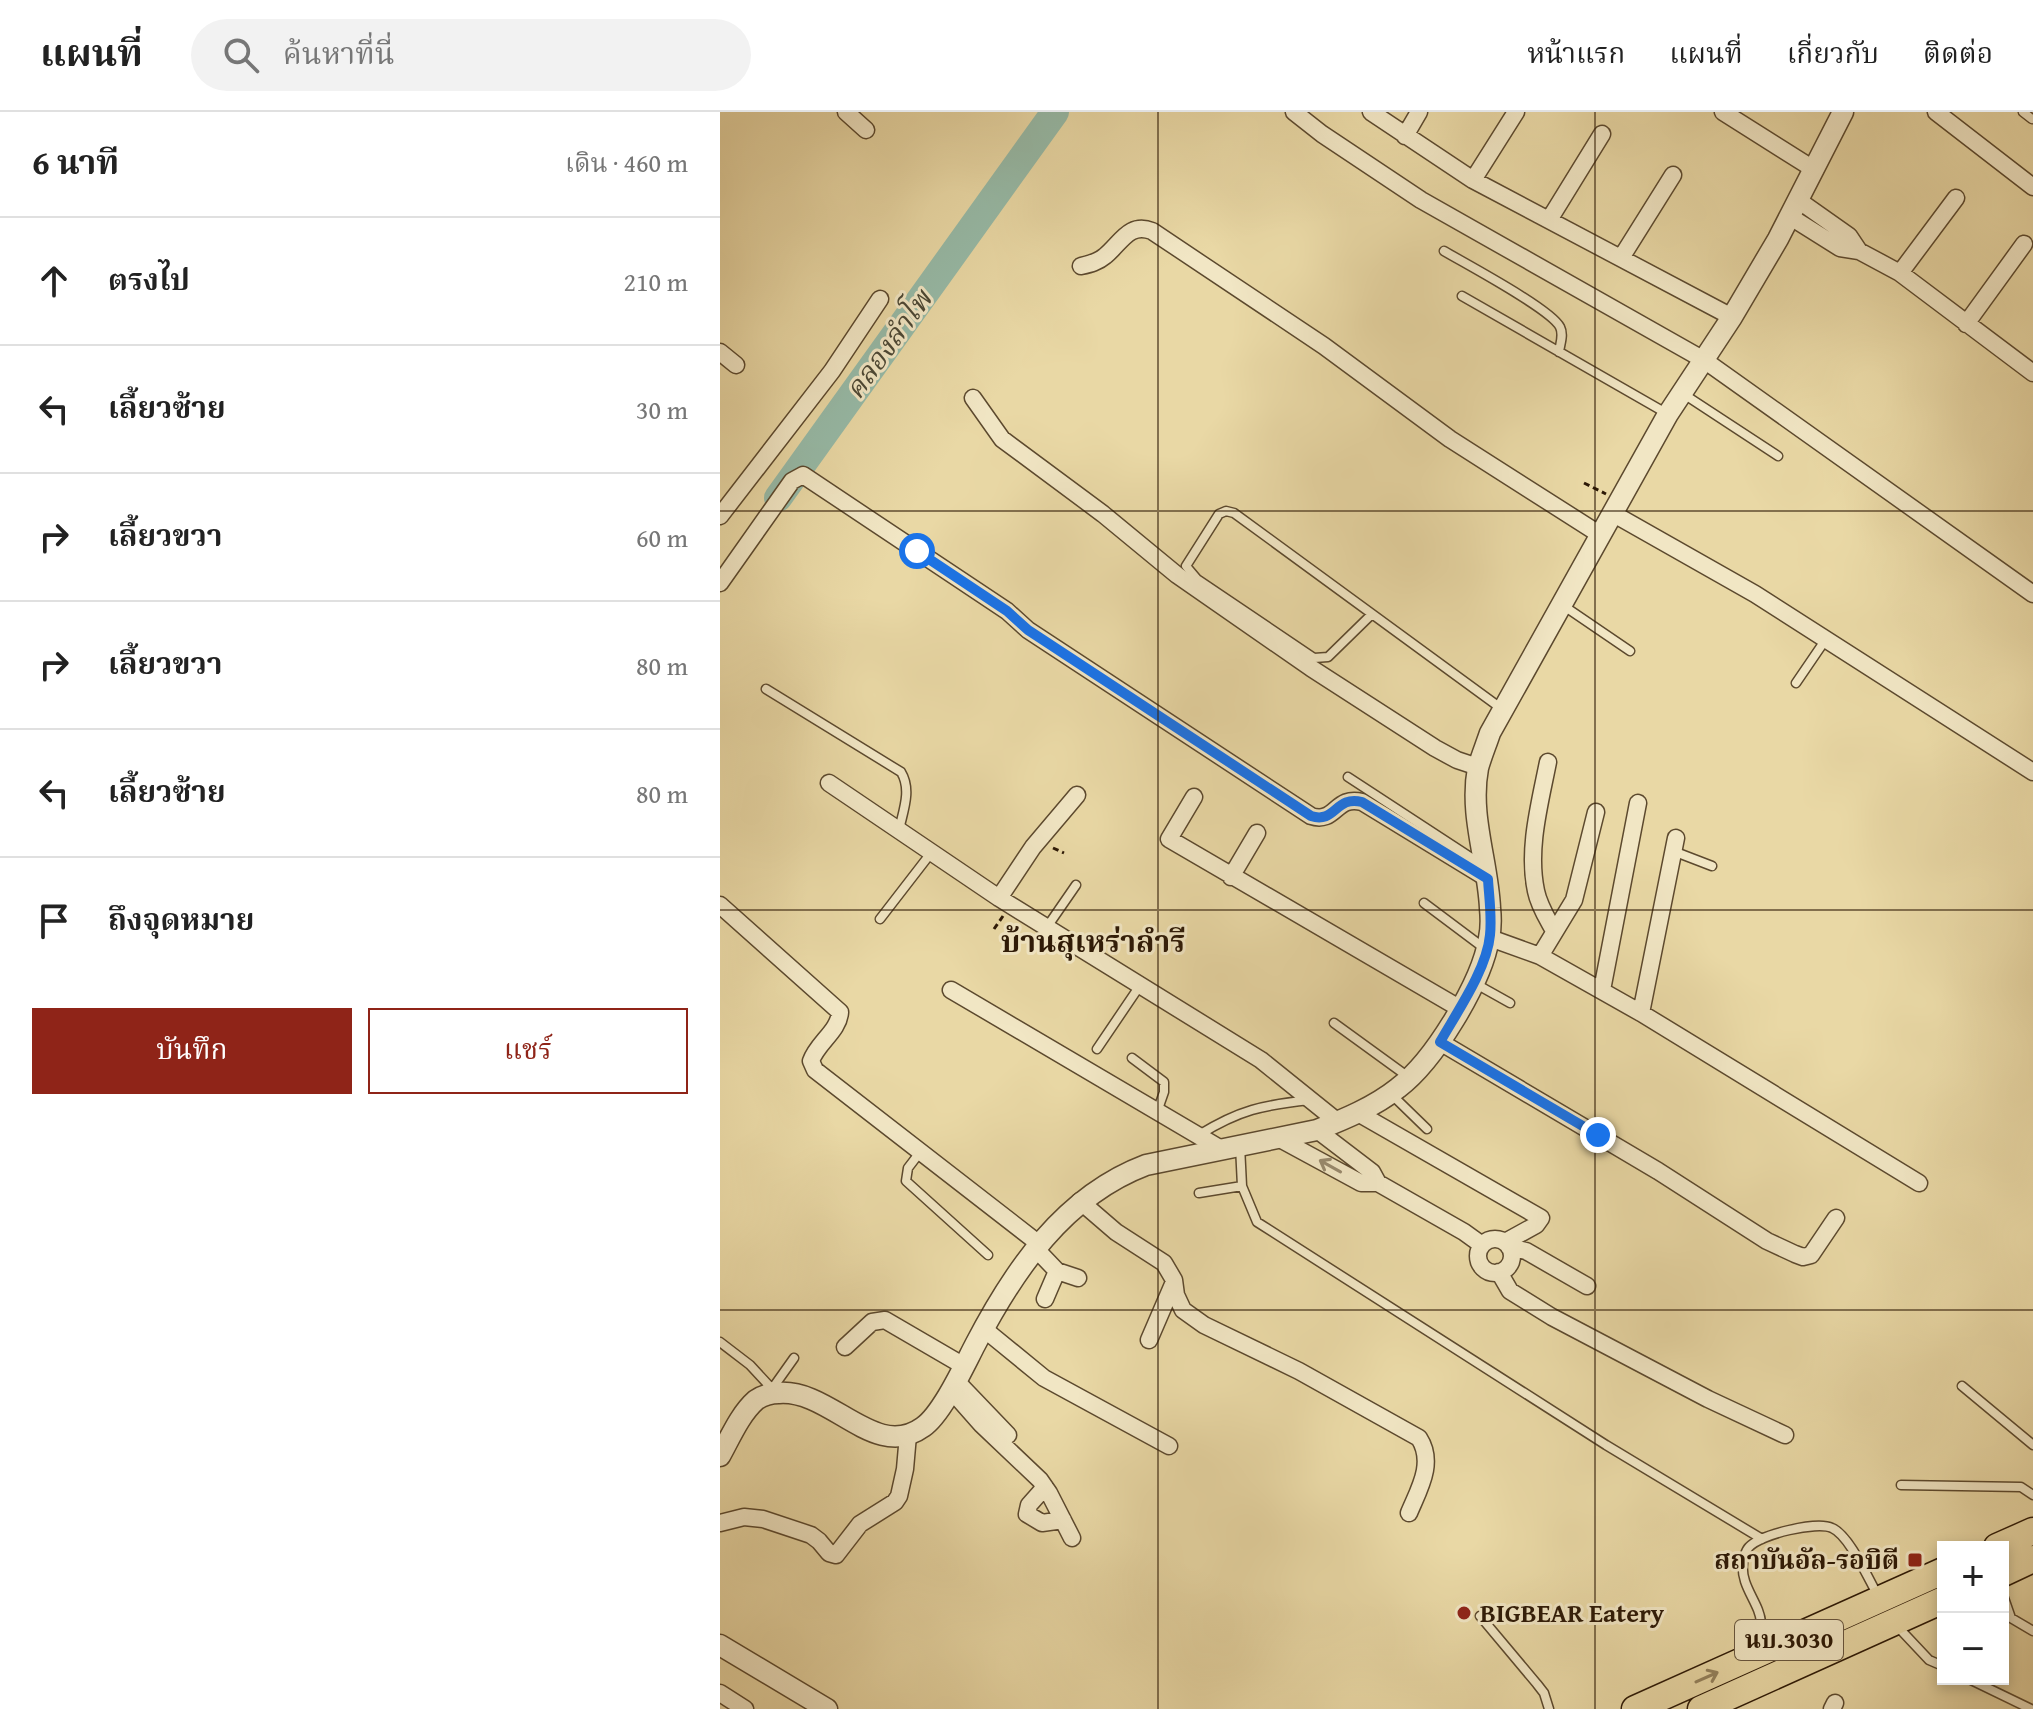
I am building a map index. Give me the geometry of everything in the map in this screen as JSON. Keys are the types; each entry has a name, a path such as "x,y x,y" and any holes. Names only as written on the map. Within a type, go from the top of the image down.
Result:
{"main road":[{"path":"2009,1542 2033,1531"},
{"path":"2009,1570 2033,1559"},
{"name":"นบ.3030","path":"1635,1709 1937,1574"},
{"name":"นบ.3030","path":"1701,1709 1743,1700 1937,1603"}],"street":[{"path":"846,112 866,130"},
{"path":"1294,112 1421,200 1704,360 2033,594"},
{"path":"1371,112 1473,180 1732,317"},
{"path":"1405,136 1419,112"},
{"path":"1473,180 1516,112"},
{"path":"1723,112 1815,170"},
{"path":"720,1456 740,1420 757,1399 775,1391 807,1395 875,1433 891,1438 908,1435 925,1426 957,1379 1036,1246 1080,1201 1124,1173 1146,1165 1317,1130 1358,1113 1391,1094 1410,1078 1440,1042 1488,944 1487,873 1476,809 1478,767 1490,733 1668,414 1732,317 1794,208 1843,112"},
{"path":"1936,112 2033,187"},
{"path":"1549,220 1602,134"},
{"path":"1621,258 1673,175"},
{"path":"1900,273 1956,198"},
{"path":"1794,208 1840,248 1859,251 1900,273 2032,371"},
{"path":"1081,266 1106,255 1135,228 1152,231 1324,346 1450,439 1599,534"},
{"path":"1966,324 2024,244"},
{"path":"720,516 832,371 880,299"},
{"path":"720,352 736,365"},
{"path":"973,398 1002,439 1103,514 1177,575 1311,668 1435,748 1478,767"},
{"path":"720,583 792,481 803,475 1007,611 1028,630 1311,816 1321,819 1328,817 1343,802 1362,802 1487,873"},
{"path":"1616,507 2033,772"},
{"path":"1548,762 1537,813 1534,864 1538,900 1554,931"},
{"path":"829,783 999,898 1261,1060 1338,1122"},
{"path":"999,898 1033,847 1077,795"},
{"path":"1194,797 1169,839 1459,1008"},
{"path":"1602,990 1638,803"},
{"path":"1540,956 1574,900 1596,812"},
{"path":"1231,877 1257,833"},
{"path":"1641,1013 1674,845"},
{"path":"720,905 840,1012 839,1020 815,1050 811,1061 815,1070 921,1151 1036,1246 1057,1271 1078,1278"},
{"path":"1488,944 1540,956 1602,990 1919,1183"},
{"path":"951,990 1198,1136 1230,1147"},
{"path":"1440,1042 1658,1171 1767,1241 1795,1254 1803,1257 1811,1255 1836,1218"},
{"path":"1358,1113 1541,1218 1507,1245"},
{"path":"1317,1130 1372,1172 1378,1183"},
{"path":"1278,1138 1361,1183 1378,1183 1482,1245"},
{"path":"1080,1201 1116,1232 1156,1256 1170,1270 1183,1310 1204,1325 1299,1371 1419,1438 1425,1447 1426,1461 1423,1481 1409,1513"},
{"path":"1507,1245 1511,1253 1509,1265 1499,1272 1489,1271 1481,1265 1478,1255 1482,1245 1493,1239 1526,1251 1587,1286"},
{"path":"1045,1299 1057,1271"},
{"path":"1499,1272 1510,1291 1552,1317 1708,1399 1785,1435"},
{"path":"1149,1340 1174,1280"},
{"path":"845,1347 872,1322 885,1320 957,1379 1008,1435"},
{"path":"984,1329 1044,1378 1169,1446"},
{"path":"957,1379 981,1424 1045,1487 1072,1538"},
{"path":"720,1523 744,1517 763,1519 811,1535 829,1553 836,1555 860,1524 895,1502 899,1496 908,1435"},
{"path":"1045,1487 1029,1505 1027,1514 1042,1523 1063,1520"},
{"path":"720,1645 827,1709"},
{"path":"720,1693 745,1709"}],"lane":[{"path":"2023,112 2032,119"},
{"path":"1444,251 1511,289 1555,320 1562,333 1559,352"},
{"path":"1462,296 1668,414"},
{"path":"1682,393 1778,456"},
{"path":"1372,614 1328,657 1314,658 1190,574 1186,566 1219,514 1226,511 1234,513 1372,614 1503,710"},
{"path":"1561,604 1630,651"},
{"path":"1796,683 1826,639"},
{"path":"766,689 901,772 906,780 907,792 899,830"},
{"path":"1348,777 1487,873"},
{"path":"1674,845 1712,866"},
{"path":"880,919 932,852"},
{"path":"1047,927 1076,885"},
{"path":"1424,903 1488,944"},
{"path":"1472,982 1510,1003"},
{"path":"1097,1049 1141,984"},
{"path":"1334,1023 1410,1078"},
{"path":"1132,1058 1164,1082 1157,1112"},
{"path":"1391,1094 1427,1129"},
{"path":"1198,1136 1229,1116 1251,1109 1313,1100"},
{"path":"1230,1147 1257,1222 1606,1445 1762,1539"},
{"path":"921,1151 908,1168 906,1181 988,1255"},
{"path":"1199,1193 1242,1186"},
{"path":"720,1342 750,1365 775,1391 794,1358"},
{"path":"1962,1386 2033,1445"},
{"path":"1901,1485 2021,1487 2033,1495"},
{"path":"1762,1652 1759,1613 1744,1579 1743,1562 1749,1547 1762,1539 1805,1526 1834,1528 1844,1537 1880,1599"},
{"path":"1480,1616 1537,1684 1549,1709"},
{"path":"1894,1622 1929,1660 1937,1663"},
{"path":"2009,1622 2033,1631"},
{"path":"1981,1685 2031,1709"}],"path":[{"path":"1584,483 1616,507"}],"waterway":[{"name":"คลองลำโพ","path":"778,498 1055,112"}],"place":[{"name":"สถาบันอัล-รอบิตี","path":"1915,1560"},
{"name":"BIGBEAR Eatery","path":"1464,1613"}],"district":[{"name":"บ้านสุเหร่าลำรี","path":"1093,942"}],"route":[{"path":"917,551 1007,611 1028,630 1311,816 1321,819 1328,817 1343,802 1362,802 1488,879 1490,938 1483,961 1440,1042 1598,1135"}]}
